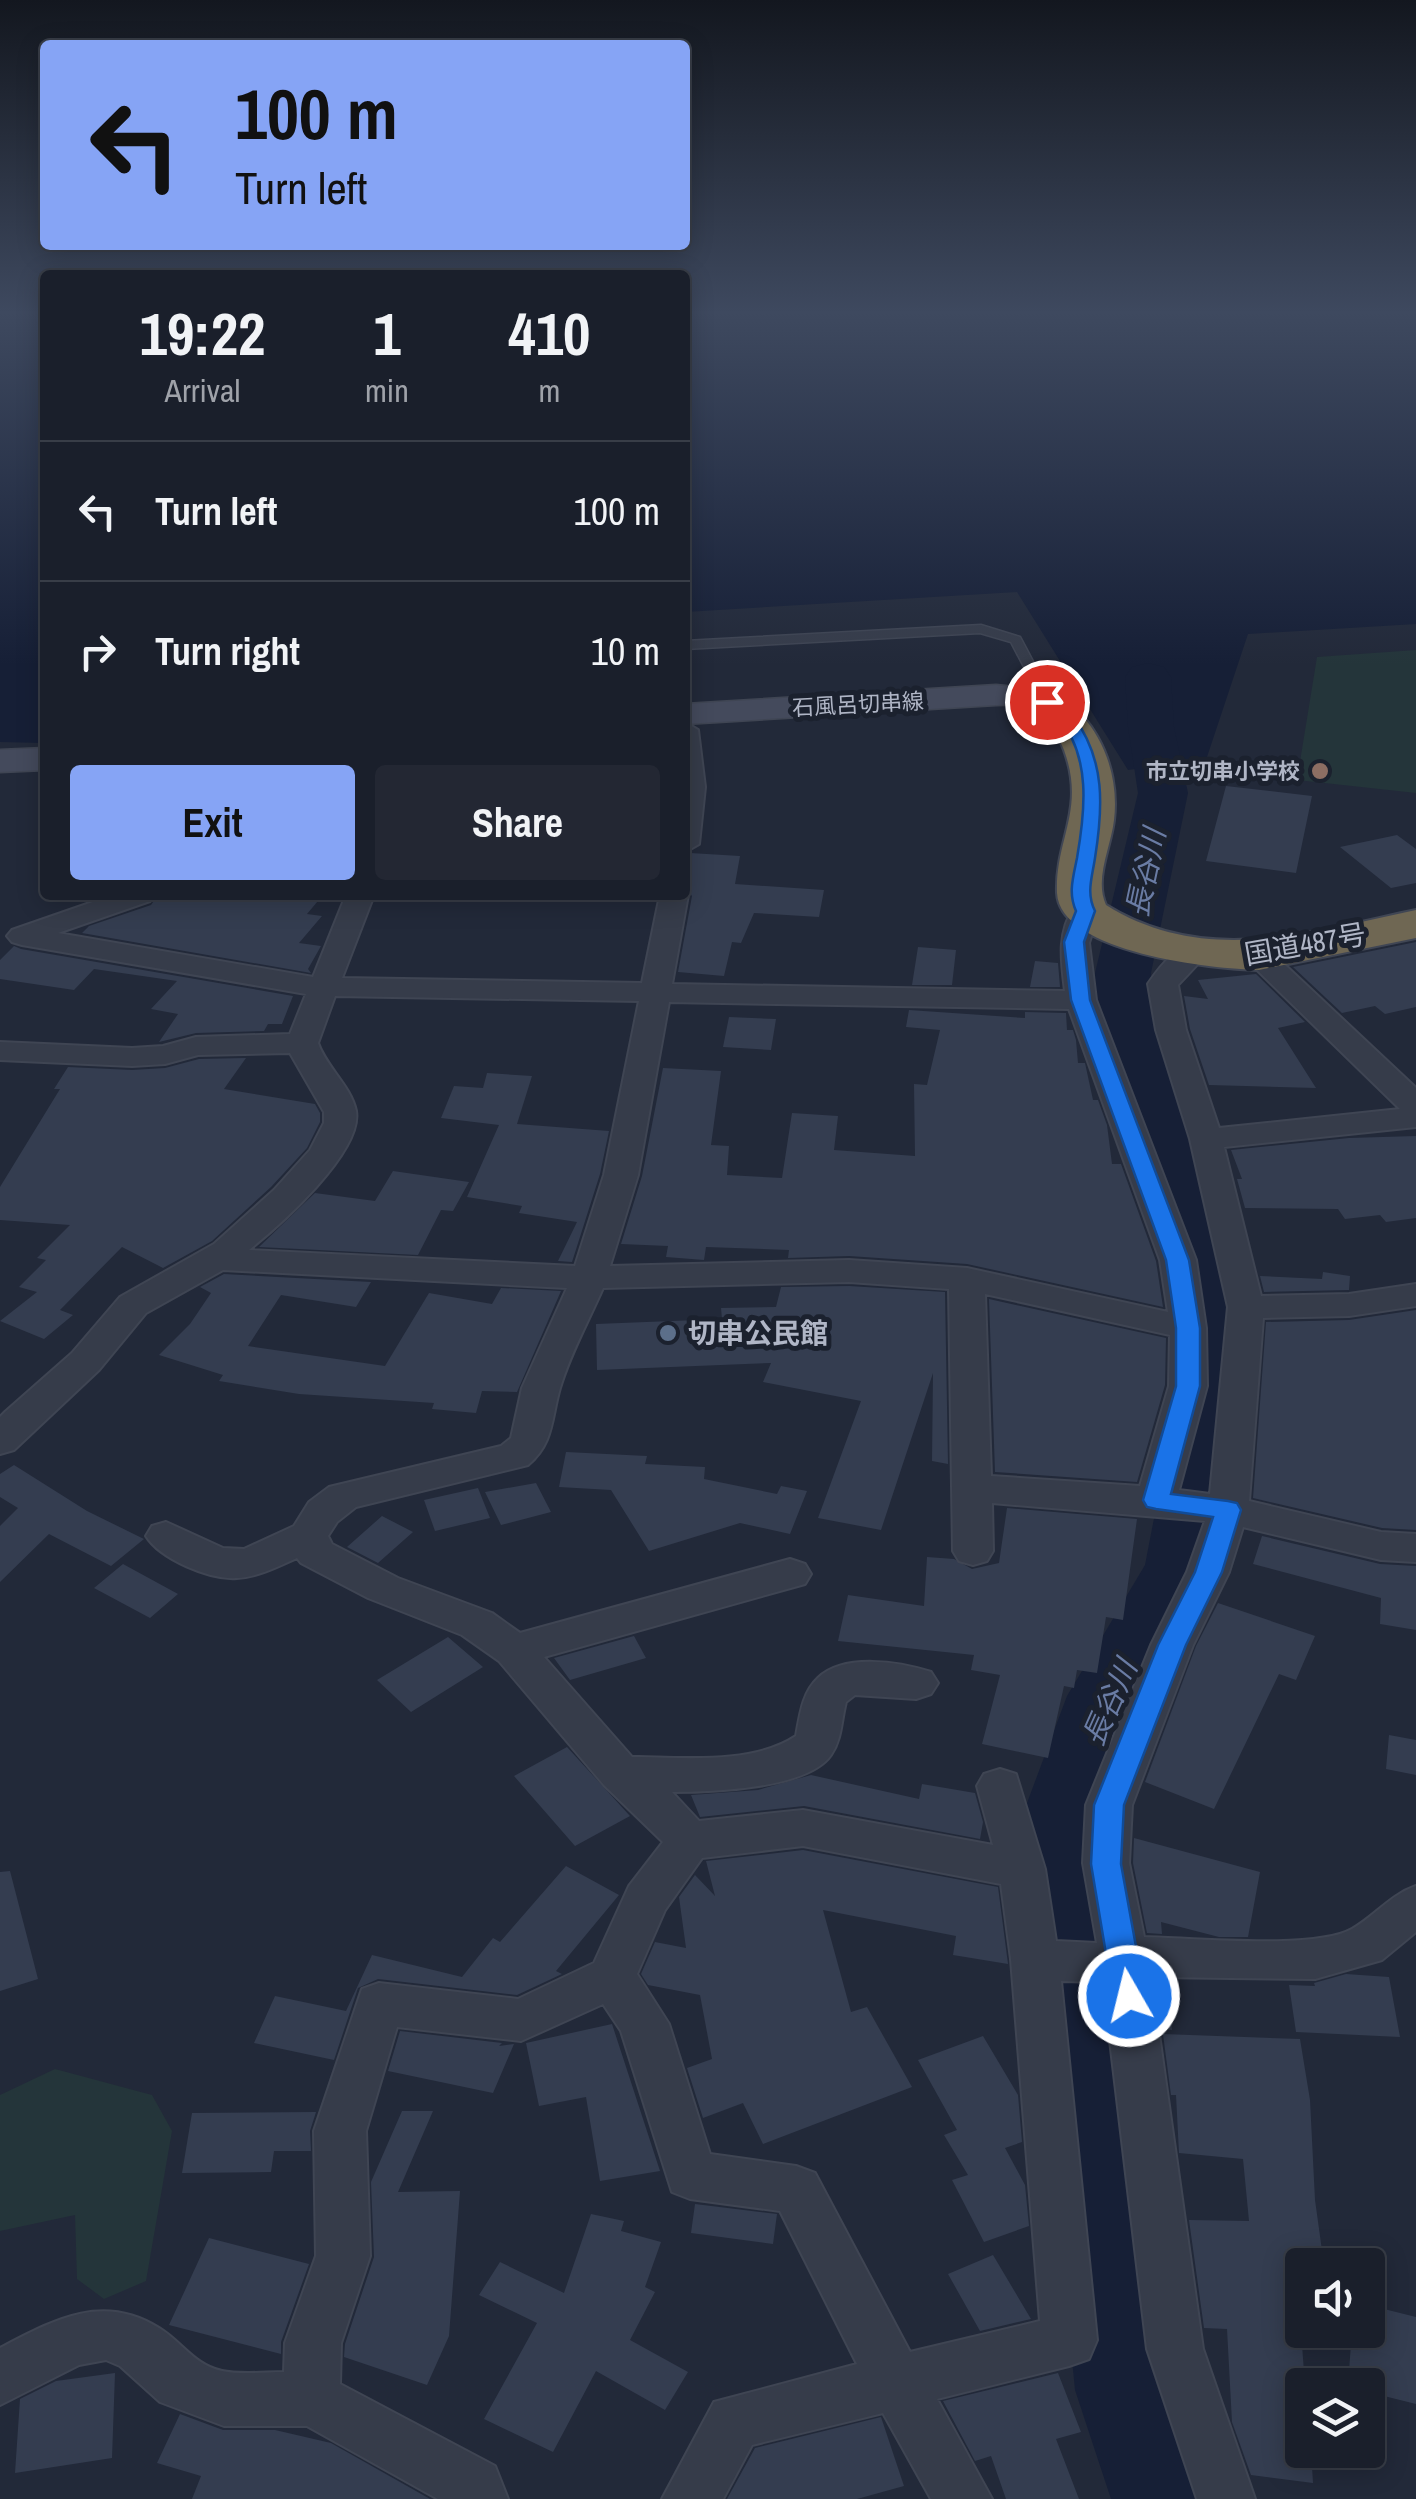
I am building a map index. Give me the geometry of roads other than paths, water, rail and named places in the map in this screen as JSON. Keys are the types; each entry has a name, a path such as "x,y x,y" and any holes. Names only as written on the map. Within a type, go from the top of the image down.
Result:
{"highway":[{"path":"1032,697 1061,710 1084,748 1094,813 1079,898 1091,916"},
{"name":"国道487号","path":"1091,916 1182,948 1259,956 1416,924"}],"main road":[{"name":"石風呂切串線","path":"690,714 1032,697"},
{"path":"0,761 40,759"}],"street":[{"path":"690,762 694,788 690,813"},
{"path":"11,938 125,900"},
{"path":"0,1440 22,1414 80,1367 133,1305 216,1259 315,1169 334,1144 341,1122 338,1102 306,1060 302,1043 358,900"},
{"path":"166,1536 214,1563 241,1567 308,1536 323,1512 343,1497 514,1456 528,1444 541,1388 589,1278 621,1175 673,900"},
{"path":"1091,916 1074,942 1080,1000 1178,1260 1188,1328 1192,1506 1208,1572 1172,1645 1109,1805 1106,1864 1124,1957 1175,2349 1226,2499"},
{"path":"11,938 321,987 1080,1000"},
{"path":"1182,948 1163,984 1171,1030 1206,1139 1246,1306 1192,1506"},
{"path":"1259,956 1416,1106"},
{"path":"0,1051 132,1057 165,1055 196,1046 302,1043"},
{"path":"1206,1139 1416,1116"},
{"path":"216,1259 589,1278 849,1271 966,1279 1188,1328"},
{"path":"966,1279 973,1550"},
{"path":"1246,1306 1349,1306 1416,1295"},
{"path":"971,1488 1192,1506 1381,1546 1416,1548"},
{"path":"308,1536 315,1554 383,1588 477,1624 514,1650 620,1773 674,1820 687,1842"},
{"path":"514,1650 790,1574"},
{"path":"620,1773 668,1777 781,1764 812,1749 819,1736 821,1704 833,1686 856,1678 916,1683"},
{"path":"691,2499 734,2422 1069,2340 1036,1959 1022,1869 1000,1786"},
{"path":"312,2399 313,2342 343,2256 340,2131 380,2004 521,2020 612,1977 646,1900 687,1842 802,1828 1022,1869"},
{"path":"1036,1959 1095,1964 1124,1957 1316,1959 1365,1946 1416,1905"},
{"path":"612,1977 644,2024 690,2175 796,2190 897,2384 963,2499"},
{"path":"0,2378 70,2340 106,2334 139,2346 180,2384 224,2399 312,2399 474,2487 479,2499"}],"lane":[{"path":"690,644 981,629 1016,640 1040,686 1032,697"}],"water":[{"path":"0,432 40,432 40,743 0,742"},
{"path":"690,432 1416,432 1416,624 1248,634 1206,760 1128,770 1017,592 690,612"}],"waterway":[{"name":"長谷川","path":"1148,677 1151,727 1163,793 1123,973 1125,1025 1217,1297 1217,1373 1183,1566 1107,1696 1066,1811 1059,1895 1085,2020 1127,2390 1165,2499"}],"place":[{"name":"市立切串小学校","path":"1320,771"},
{"name":"切串公民館","path":"668,1333"}]}
